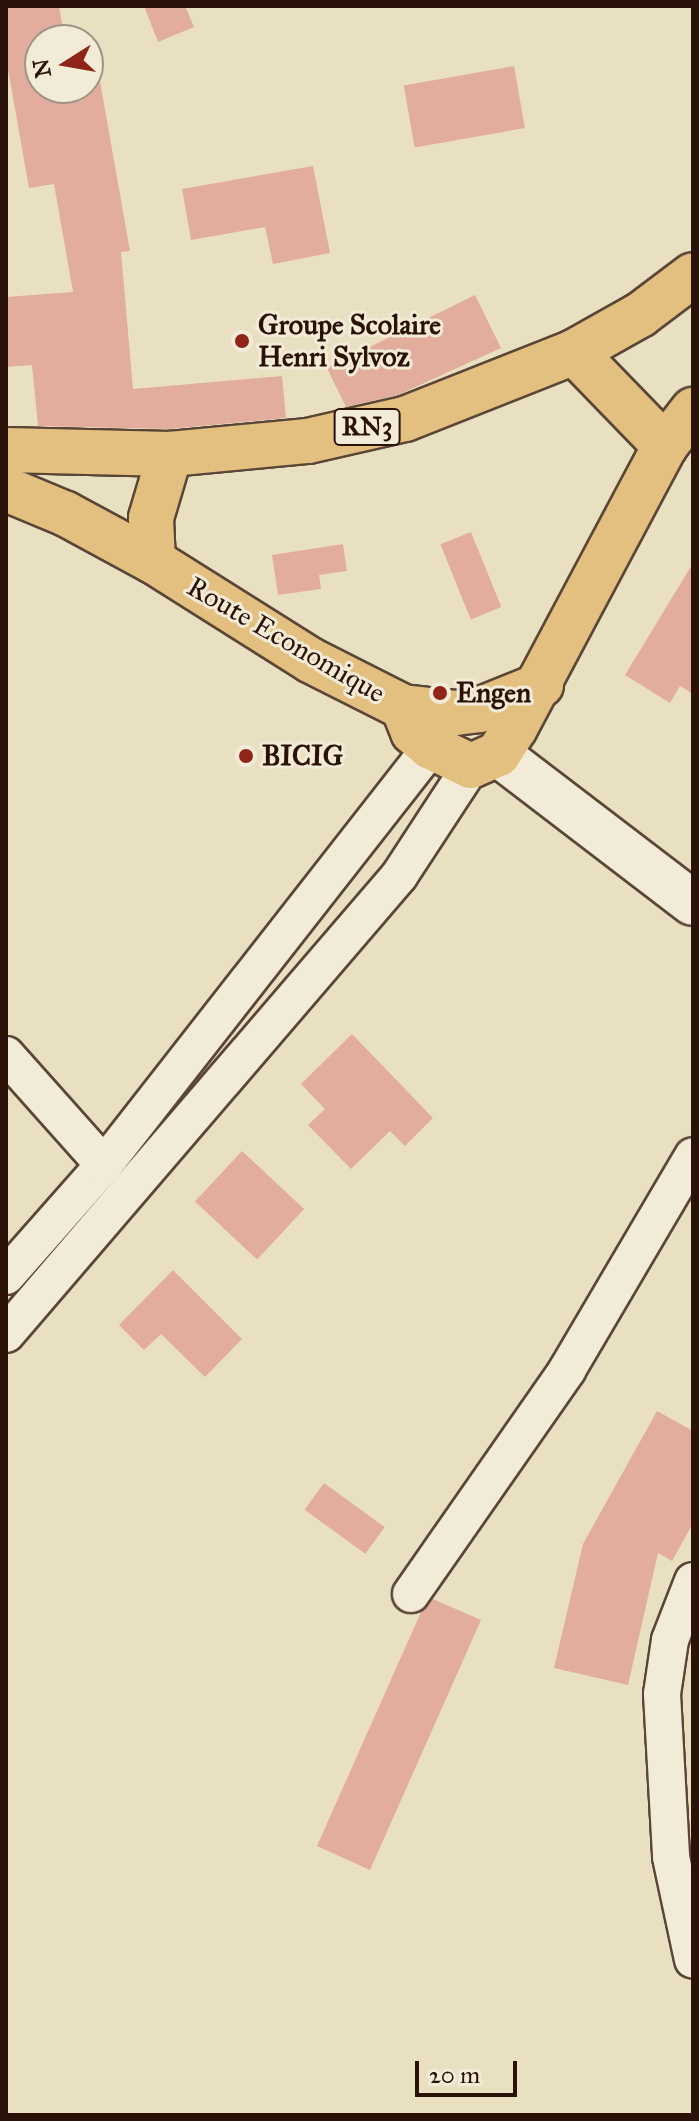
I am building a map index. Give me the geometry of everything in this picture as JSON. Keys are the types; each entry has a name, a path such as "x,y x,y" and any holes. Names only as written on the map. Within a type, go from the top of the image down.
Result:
{"highway":[{"name":"RN3","path":"6,450 170,454 308,441 405,419 574,352 689,287"},
{"path":"574,352 665,446"},
{"path":"484,760 541,685 665,446 693,410"},
{"path":"153,561 151,518 170,454"},
{"name":"Route Economique","path":"6,489 66,514 153,561 310,660 403,707 413,732 431,747 484,760"},
{"path":"403,707 455,713 479,710 541,685"}],"street":[{"path":"6,1276 104,1165 431,747"},
{"path":"6,1334 399,876 484,760 693,903"},
{"path":"6,1055 104,1165"},
{"path":"411,1594 567,1370 693,1156"},
{"path":"693,1581 670,1640 662,1723 671,1857 693,1960"}],"building":[{"path":"6,6 59,6 62,24 24,24 24,104 104,104 130,251 121,252 133,389 282,376 286,418 169,429 38,426 32,365 6,367 6,297 73,292 54,184 29,188 6,58"},
{"path":"144,6 185,6 194,27 158,42"},
{"path":"514,66 525,128 415,147 404,85"},
{"path":"313,166 330,253 273,264 265,227 191,240 182,189"},
{"path":"475,295 501,348 398,395 346,407 327,368"},
{"path":"471,532 501,607 471,619 440,544"},
{"path":"343,544 347,571 319,575 321,589 278,595 272,555"},
{"path":"693,563 693,694 680,686 670,703 625,675"},
{"path":"352,1034 433,1118 405,1146 390,1131 351,1169 308,1125 325,1109 301,1084"},
{"path":"242,1151 304,1209 257,1259 195,1201"},
{"path":"173,1270 242,1339 205,1377 161,1334 144,1350 119,1325"},
{"path":"657,1411 693,1431 693,1523 672,1561 658,1553 628,1685 554,1668 583,1544"},
{"path":"324,1483 385,1527 365,1554 305,1510"},
{"path":"433,1599 481,1620 370,1870 317,1846 421,1612"}],"place":[{"name":"Groupe Scolaire Henri Sylvoz","path":"242,341"},
{"name":"Engen","path":"440,693"},
{"name":"BICIG","path":"246,756"}]}
